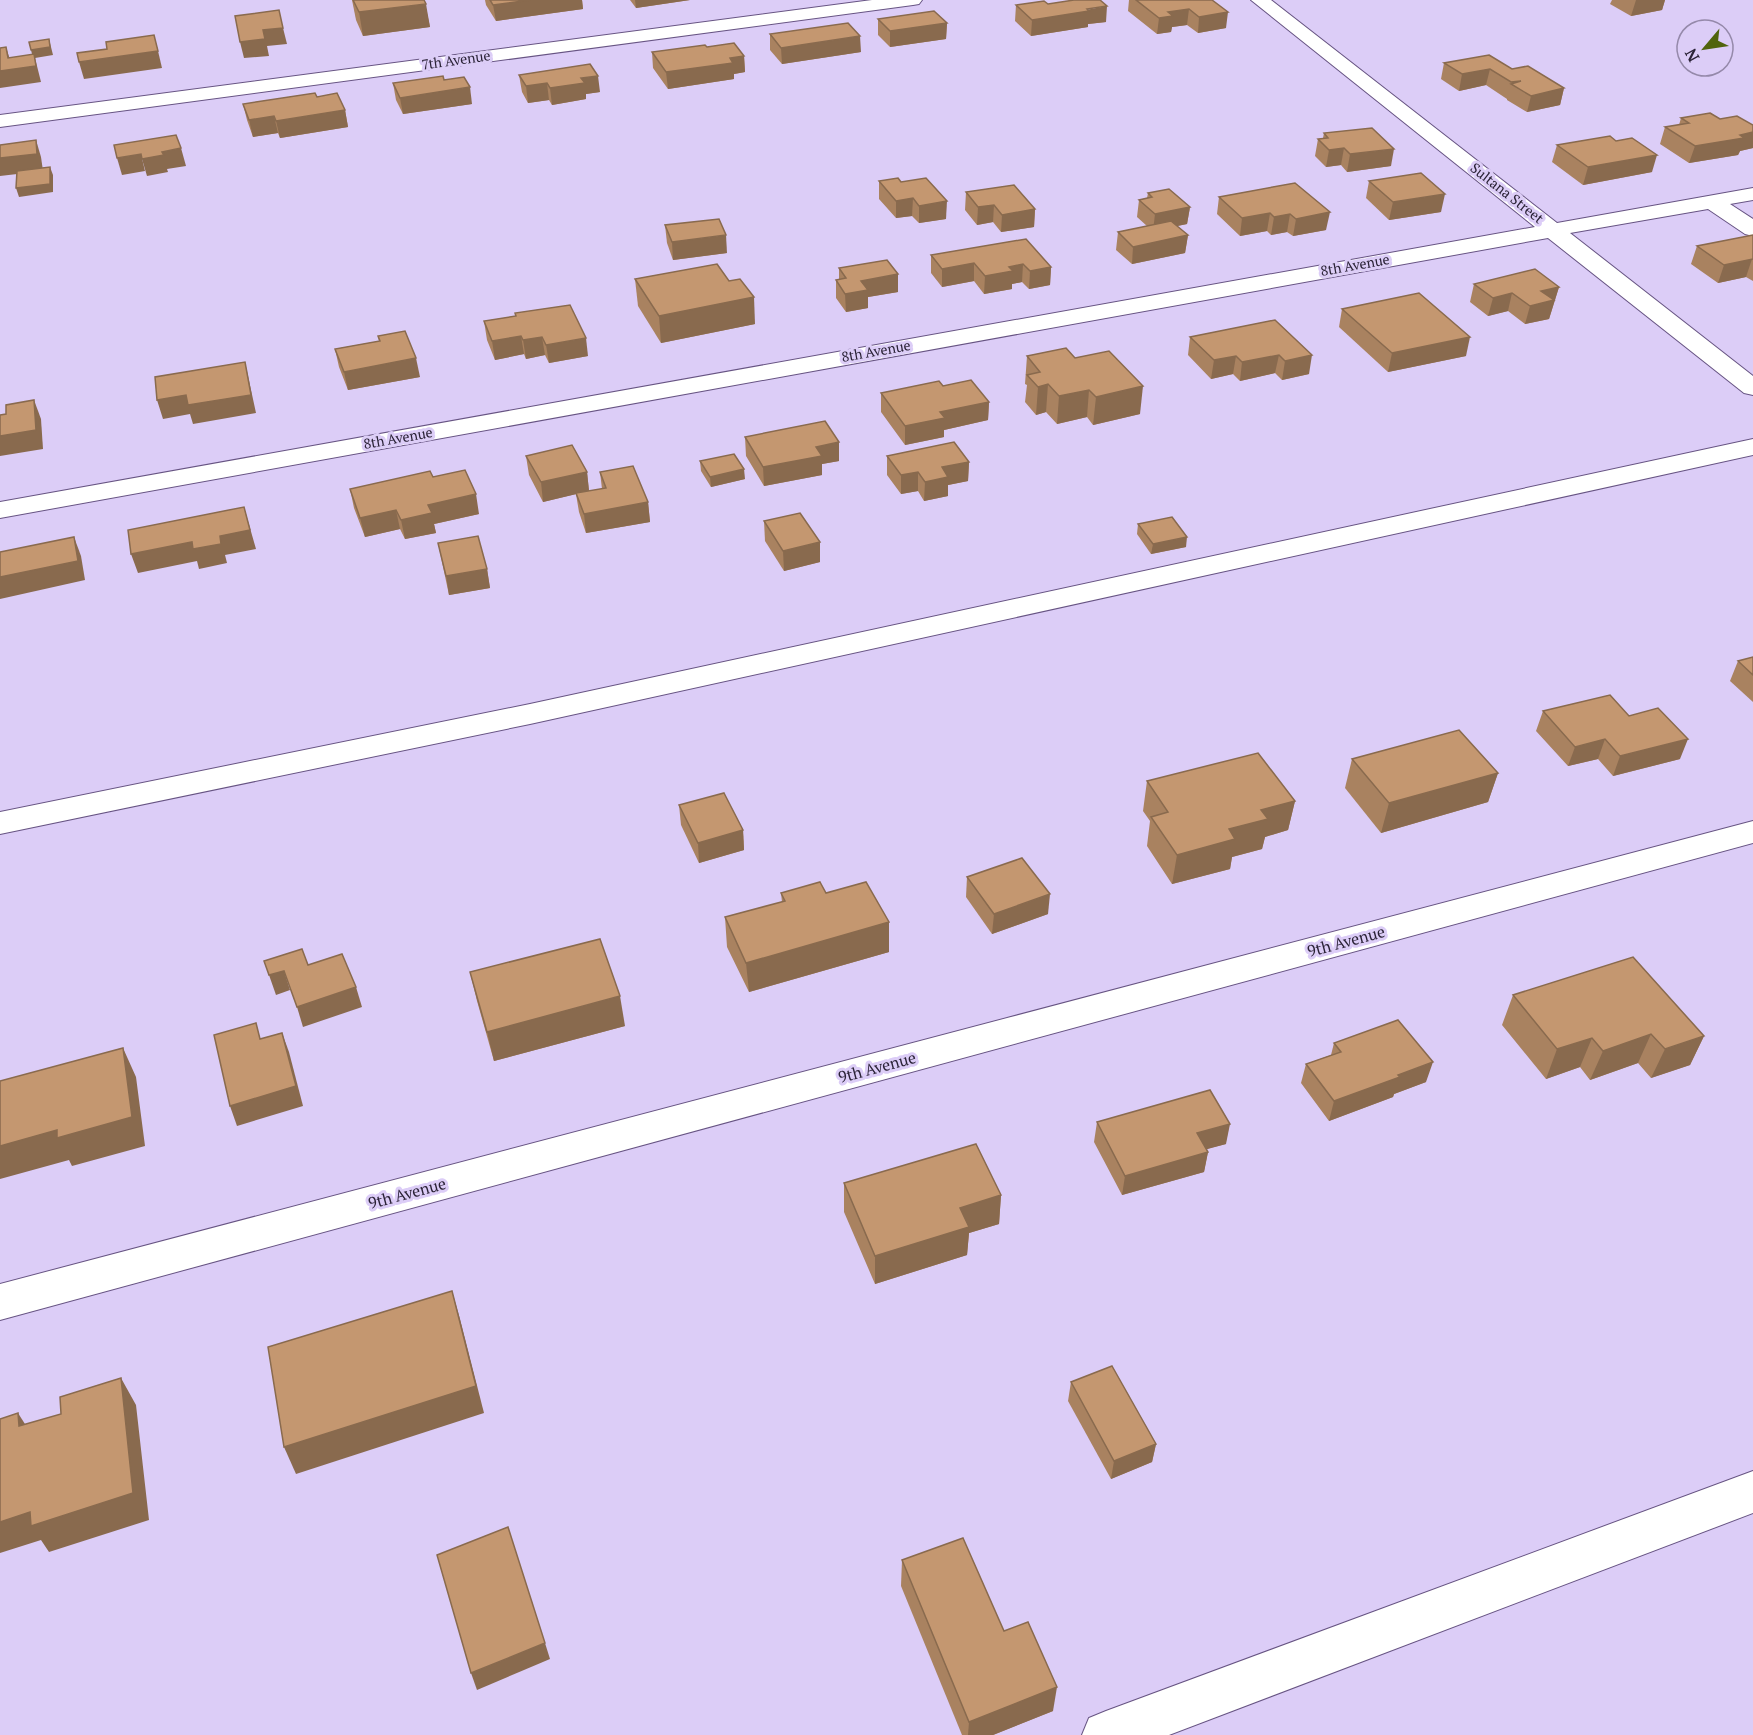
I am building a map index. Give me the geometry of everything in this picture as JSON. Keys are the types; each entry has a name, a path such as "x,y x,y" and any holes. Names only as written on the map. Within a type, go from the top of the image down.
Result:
{"street":[{"name":"7th Avenue","path":"0,120 913,0"},
{"name":"Sultana Street","path":"1260,0 1753,388"},
{"name":"8th Avenue","path":"0,510 1753,194"},
{"path":"1712,201 1753,229"},
{"path":"0,823 530,714 1753,447"},
{"name":"9th Avenue","path":"0,1302 1753,832"},
{"path":"1106,1735 1753,1492"}],"building":[{"path":"353,0 424,0 426,4 359,12"},
{"path":"490,0 530,0 493,5"},
{"path":"1074,0 1100,0 1107,6 1032,20 1016,5 1044,1 1048,4"},
{"path":"1136,0 1212,0 1228,12 1199,17 1189,9 1168,12 1173,16 1159,18"},
{"path":"279,10 283,28 263,30 265,39 240,42 235,16"},
{"path":"934,11 947,23 890,31 878,19"},
{"path":"848,23 860,36 781,48 770,34"},
{"path":"154,35 158,51 79,62 77,53 107,49 106,42"},
{"path":"49,39 50,47 31,50 29,42"},
{"path":"734,43 744,56 730,58 733,63 666,72 652,52 705,45 707,47"},
{"path":"6,47 8,58 34,54 36,66 0,71 0,48"},
{"path":"1489,55 1512,69 1528,66 1564,88 1531,96 1511,84 1521,81 1511,82 1490,69 1462,74 1444,63"},
{"path":"590,64 598,76 581,78 585,83 550,88 547,83 526,86 519,75"},
{"path":"443,76 444,80 464,77 470,87 400,98 393,83"},
{"path":"315,93 317,97 337,93 345,110 276,121 274,116 249,120 243,104"},
{"path":"1710,113 1720,119 1737,116 1753,125 1753,132 1740,135 1744,138 1695,146 1665,127 1689,123 1681,118"},
{"path":"1372,128 1394,149 1350,154 1344,148 1329,150 1318,139 1328,138 1324,133"},
{"path":"176,135 181,148 162,152 164,155 142,159 141,154 117,158 114,145"},
{"path":"1610,136 1616,141 1632,138 1657,155 1588,167 1557,145"},
{"path":"36,140 37,154 0,158 0,145"},
{"path":"50,167 50,184 16,188 17,171"},
{"path":"1421,173 1445,194 1393,202 1369,181"},
{"path":"898,178 901,182 926,178 947,201 919,206 913,198 896,201 879,181"},
{"path":"1295,183 1330,212 1296,219 1290,214 1274,217 1270,213 1242,218 1219,197"},
{"path":"1014,185 1035,209 1002,215 994,205 978,207 966,192"},
{"path":"1169,189 1190,207 1155,214 1139,200 1152,197 1148,193"},
{"path":"719,219 726,235 672,242 665,225"},
{"path":"1171,221 1188,235 1133,247 1118,232"},
{"path":"1753,235 1753,259 1724,265 1697,246"},
{"path":"1026,239 1051,267 1030,271 1023,264 1009,267 1013,271 985,276 974,263 942,269 931,255"},
{"path":"887,260 898,274 861,281 868,290 845,294 836,280 846,278 839,268"},
{"path":"717,264 729,281 740,279 754,297 659,316 635,279"},
{"path":"1535,269 1559,287 1541,291 1554,300 1530,306 1512,293 1493,298 1474,284"},
{"path":"1419,293 1470,337 1392,353 1342,309"},
{"path":"570,305 586,338 546,345 542,337 523,340 521,336 492,341 484,321 516,316 515,313"},
{"path":"1275,320 1312,355 1285,361 1279,355 1242,362 1236,356 1214,360 1190,337"},
{"path":"405,331 416,358 344,372 335,349 380,341 378,336"},
{"path":"1066,348 1075,358 1109,351 1143,386 1096,397 1089,390 1059,396 1048,384 1038,387 1027,375 1040,372 1027,356"},
{"path":"245,362 251,395 188,405 186,395 157,400 155,377"},
{"path":"971,380 989,402 940,412 945,418 905,426 881,393 939,381 943,386"},
{"path":"34,400 36,430 0,436 0,415 6,414 6,405"},
{"path":"825,421 839,442 816,447 822,456 763,467 745,437"},
{"path":"954,442 969,462 942,467 948,477 925,482 918,472 901,475 887,456"},
{"path":"572,445 587,472 541,482 526,456"},
{"path":"734,454 744,469 710,477 700,461"},
{"path":"633,466 648,502 584,514 576,493 606,488 600,472"},
{"path":"465,470 476,494 428,505 432,513 401,520 396,510 360,518 350,489 430,471 433,477"},
{"path":"244,507 250,530 220,536 221,544 193,549 192,542 131,554 128,530"},
{"path":"800,513 820,542 783,551 764,521"},
{"path":"1172,517 1187,537 1153,544 1138,524"},
{"path":"478,536 487,569 446,576 438,543"},
{"path":"74,537 78,561 0,577 0,552"},
{"path":"1753,657 1753,675 1738,661"},
{"path":"1610,695 1629,716 1658,708 1688,739 1620,756 1605,739 1575,747 1543,711"},
{"path":"1459,730 1498,773 1389,803 1352,759"},
{"path":"1258,753 1295,801 1261,810 1268,819 1229,829 1235,839 1177,855 1151,817 1168,812 1147,781"},
{"path":"724,793 743,830 698,843 679,805"},
{"path":"1022,858 1050,894 994,914 967,877"},
{"path":"820,882 826,893 866,882 889,922 746,963 725,917 785,901 781,893"},
{"path":"600,939 620,996 487,1032 470,972"},
{"path":"302,949 308,965 342,954 356,987 297,1007 284,971 269,975 264,961"},
{"path":"1633,957 1704,1036 1665,1049 1651,1034 1603,1051 1592,1038 1557,1049 1513,995"},
{"path":"1398,1020 1433,1062 1398,1075 1400,1077 1334,1101 1306,1064 1341,1052 1334,1043"},
{"path":"256,1023 260,1039 282,1033 296,1086 230,1106 214,1035"},
{"path":"123,1048 132,1117 57,1138 57,1130 0,1146 0,1081"},
{"path":"1210,1090 1230,1124 1197,1133 1208,1152 1125,1176 1097,1122"},
{"path":"976,1144 1001,1195 960,1208 969,1227 875,1256 844,1183"},
{"path":"452,1291 476,1386 284,1447 268,1347"},
{"path":"1112,1366 1156,1444 1114,1461 1071,1382"},
{"path":"121,1378 133,1493 31,1526 30,1512 0,1522 0,1419 18,1413 19,1426 61,1414 60,1397"},
{"path":"508,1527 545,1643 471,1673 437,1555"},
{"path":"963,1538 1004,1631 1028,1622 1057,1687 969,1722 902,1560"}]}
